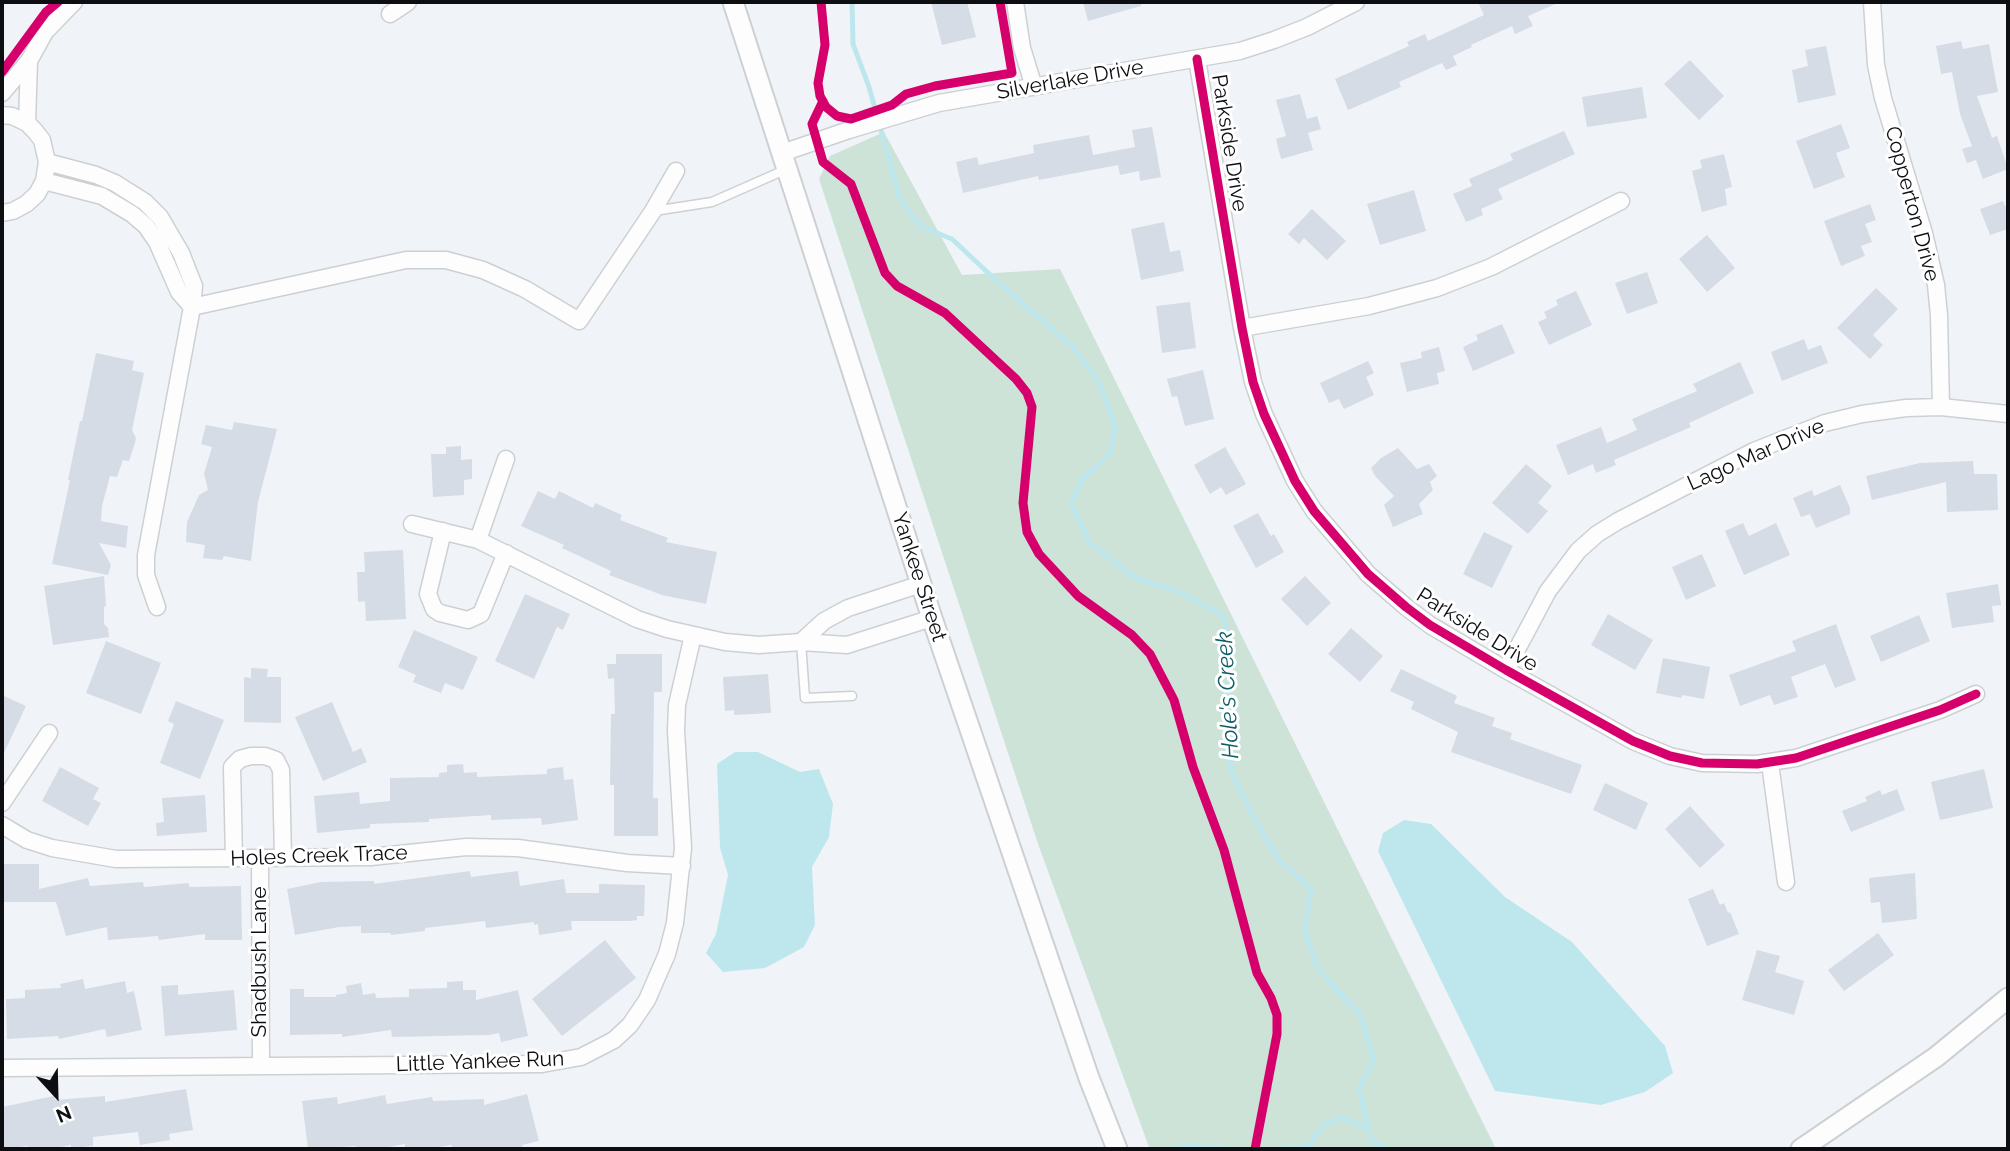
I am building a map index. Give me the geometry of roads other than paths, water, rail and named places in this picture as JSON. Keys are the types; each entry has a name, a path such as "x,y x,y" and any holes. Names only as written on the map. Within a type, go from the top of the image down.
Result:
{"street":[{"path":"2,93 29,61 45,32 74,2"},
{"path":"390,14 408,2"},
{"name":"Yankee Street","path":"733,2 932,618 1089,1079 1117,1149"},
{"path":"1015,2 1022,48 1034,87"},
{"name":"Silverlake Drive","path":"785,161 856,128 939,103 1240,51 1307,27 1356,2"},
{"name":"Copperton Drive","path":"1872,2 1876,65 1883,98 1924,233 1936,285 1941,407"},
{"name":"Parkside Drive","path":"1197,59 1242,328 1253,382 1269,426 1295,481 1336,539 1368,574 1406,607 1430,625 1506,670 1633,741 1671,756 1702,763 1770,763 1796,758 1940,710 1976,694"},
{"path":"27,123 29,61"},
{"path":"2,115 27,123 42,140 47,162 44,181 32,199 8,212 2,228"},
{"path":"47,162 87,172 115,183 145,202 160,217 181,253 194,286 146,555 146,575 157,607"},
{"path":"192,307 406,260 446,260 483,270 525,289 579,321 653,211 676,171"},
{"path":"44,181 102,195 132,214 146,226 157,242 179,292 192,307"},
{"path":"1242,328 1369,306 1437,288 1490,267 1621,201"},
{"name":"Lago Mar Drive","path":"1506,670 1548,591 1578,551 1597,534 1754,451 1825,423 1873,412 1941,407 2008,414"},
{"path":"478,540 506,459"},
{"path":"412,524 478,540 637,619 693,635 760,645 801,642 847,645 932,618"},
{"path":"443,531 428,594 433,609 440,613 468,620 481,614 506,554"},
{"path":"801,642 824,621 848,608 921,584"},
{"name":"Little Yankee Run","path":"2,1068 542,1064 581,1057 614,1040 630,1025 656,981 675,923 682,866 677,705 693,635"},
{"path":"2,803 49,733"},
{"path":"234,859 232,767 240,758 251,756 265,756 276,761 281,770 284,858"},
{"path":"1770,763 1786,882"},
{"name":"Holes Creek Trace","path":"2,825 27,840 52,848 116,859 371,857 466,847 518,848 627,863 682,866"},
{"name":"Shadbush Lane","path":"260,858 261,1065"},
{"path":"1801,1149 1936,1056 2008,998"}],"lane":[{"path":"653,211 712,202 785,161"},
{"path":"801,642 805,698 852,696"}],"water":[{"path":"735,752 758,752 800,772 819,769 833,804 829,837 812,867 815,925 804,947 765,968 723,972 706,953 716,934 728,875 720,848 717,764"},
{"path":"1404,820 1431,824 1505,897 1572,942 1665,1046 1673,1073 1645,1092 1601,1105 1495,1091 1378,851 1383,833"}],"waterway":[{"name":"Hole's Creek","path":"852,2 853,44 869,87 900,199 920,226 952,239 1071,345 1099,382 1115,425 1110,453 1082,480 1071,503 1089,542 1134,577 1182,593 1224,616 1230,650 1226,727 1231,771 1279,860 1311,889 1305,930 1318,970 1360,1014 1374,1061 1359,1088 1370,1139 1387,1149"},
{"path":"1283,1149 1308,1146 1324,1124 1341,1118 1367,1127"},
{"path":"1176,1149 1191,1146 1222,1149"}]}
